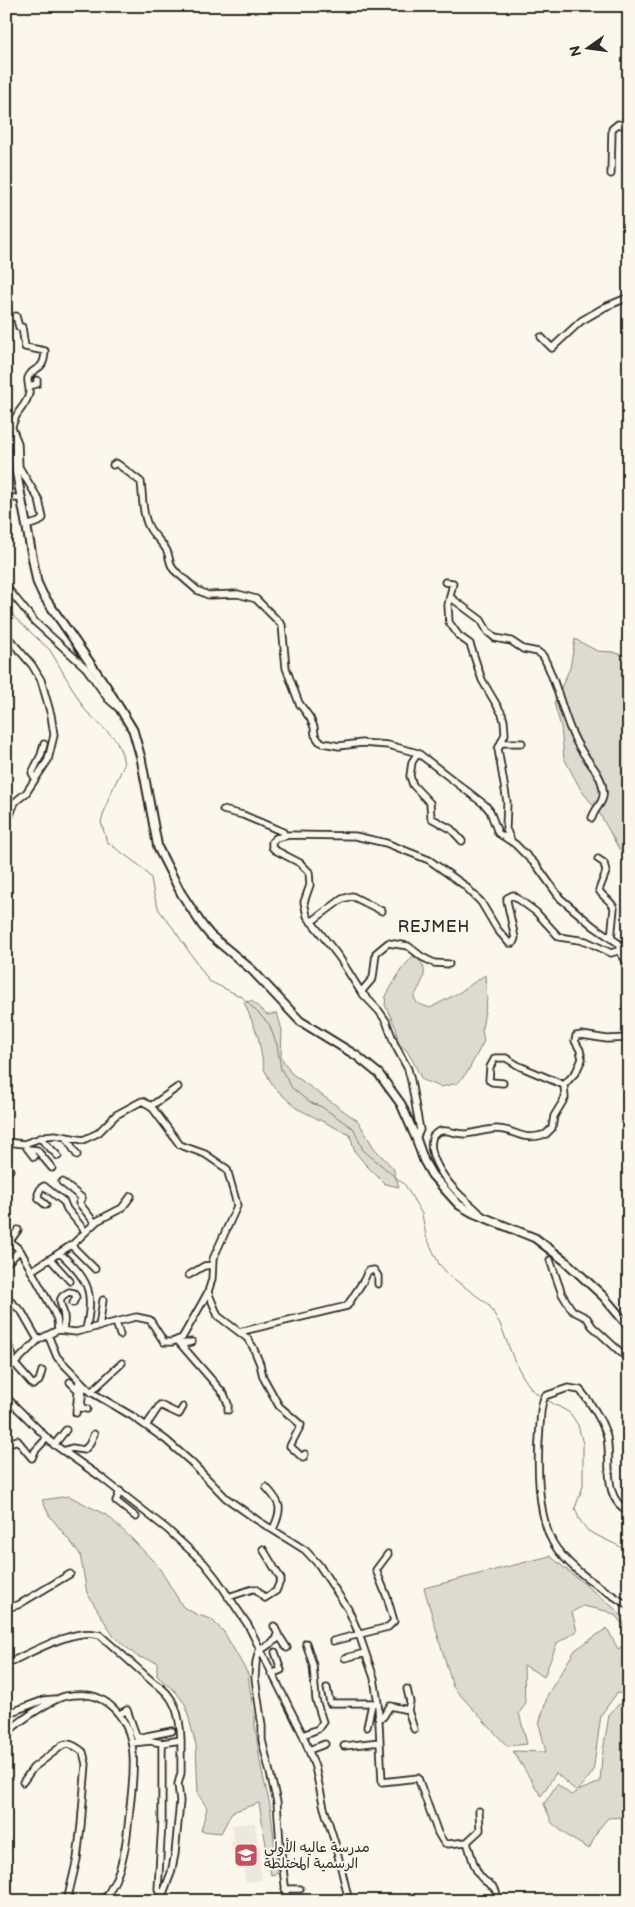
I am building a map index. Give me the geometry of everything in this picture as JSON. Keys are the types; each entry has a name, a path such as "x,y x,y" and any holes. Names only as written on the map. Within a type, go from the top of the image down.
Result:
{"main road":[{"path":"9,432 15,446 16,470 34,575 43,595 121,709 133,730 138,745 158,848 190,910 210,935 252,970 300,1021 356,1056 379,1074 402,1104 424,1162 432,1175 460,1205 535,1238 564,1260 602,1296 629,1327"}],"street":[{"path":"610,174 612,129 618,124 629,128"},
{"path":"541,337 552,348 580,321 605,307 629,297"},
{"path":"6,320 16,316 19,328 22,327 25,347 46,351 42,367 31,373 28,380 29,394 9,432 18,443 19,467 39,500 43,518 39,522 26,526"},
{"path":"29,386 38,384 37,380"},
{"path":"113,465 116,463 141,482 146,520 150,529 163,544 169,555 170,566 174,570 198,590 208,595 238,594 256,599 282,625 286,668 299,703 310,718 315,735 319,741 339,746 362,743 388,745 418,753 484,805 490,811 498,833 511,840"},
{"path":"6,498 21,498"},
{"path":"445,582 453,583 448,605 450,622 460,636 470,644 482,680 502,714 505,727 502,743 498,749 507,802 506,834 537,866 560,898 623,948 629,966"},
{"path":"6,589 34,622 86,668 108,699 121,709"},
{"path":"450,597 481,620 488,632 495,638 511,641 523,649 538,652 543,656 565,713 568,727 583,753 593,765 602,783 603,800 592,818"},
{"path":"6,634 37,673 47,698 54,726 51,753 26,793 15,802 6,825"},
{"path":"502,743 522,743"},
{"path":"35,778 32,773 44,744"},
{"path":"418,753 410,766 411,781 430,804 431,818 451,829 462,841"},
{"path":"223,810 243,815 283,832 285,836"},
{"path":"416,1138 420,1130 408,1069 394,1045 384,1017 361,992 339,957 307,916 304,902 310,885 309,872 300,863 272,847 274,840 285,836 342,835 365,837 386,843 430,860 464,885 481,902 497,929 509,943 513,943 515,938 506,901 507,898 513,895 536,912 559,937 586,940 610,952 623,948"},
{"path":"598,859 604,863 606,868 599,887 600,892 614,908 611,939"},
{"path":"311,922 342,899 352,896 382,911"},
{"path":"361,992 373,978 376,952 388,944 408,946 434,964 449,964"},
{"path":"482,1216 474,1206 455,1190 443,1174 432,1150 433,1136 442,1131 466,1134 495,1129 511,1132 524,1138 546,1134 552,1128 554,1116 565,1098 564,1085 576,1072 582,1059 575,1041 576,1036 582,1035 619,1040 629,1038"},
{"path":"503,1083 489,1080 490,1066 495,1058 506,1058 519,1066 564,1085"},
{"path":"151,1106 178,1087"},
{"path":"26,1147 46,1136 82,1140 98,1133 116,1116 142,1102 151,1106 180,1145 211,1157 224,1166 229,1175 237,1206 216,1252 212,1264 212,1279 208,1292 180,1342"},
{"path":"66,1137 77,1155"},
{"path":"40,1138 58,1156"},
{"path":"6,1142 36,1150 52,1168"},
{"path":"26,1147 34,1157"},
{"path":"62,1182 82,1198 79,1203 95,1223"},
{"path":"46,1205 39,1199 38,1194 44,1186 64,1202 67,1209 85,1232"},
{"path":"31,1271 51,1260 71,1245 95,1223 122,1208 131,1196"},
{"path":"18,1230 8,1240 20,1250 31,1271 40,1281 60,1330"},
{"path":"71,1245 95,1268"},
{"path":"9,1261 20,1250"},
{"path":"60,1253 80,1274 88,1286 90,1299 86,1329"},
{"path":"51,1260 70,1281"},
{"path":"550,1260 562,1294 570,1308 587,1318 592,1326 629,1360"},
{"path":"189,1275 204,1266 212,1264"},
{"path":"239,1332 347,1306 368,1271 374,1270 378,1276 378,1284"},
{"path":"60,1330 64,1318 60,1301 69,1292 74,1293 76,1296 73,1303"},
{"path":"208,1292 218,1316 247,1338 260,1364 263,1377 279,1406 301,1425 290,1446 303,1458 305,1454"},
{"path":"6,1297 22,1312 38,1340"},
{"path":"99,1327 103,1300"},
{"path":"9,1365 38,1340 48,1334 60,1330 76,1332 128,1318 145,1318 153,1324 164,1342 192,1342"},
{"path":"116,1322 120,1336"},
{"path":"48,1334 57,1357 91,1392 146,1426 185,1456 226,1498 305,1550 319,1565 348,1609 374,1678 382,1782 418,1778 438,1833 444,1843 467,1842 480,1830 479,1811"},
{"path":"6,1342 12,1353 9,1365"},
{"path":"180,1342 224,1394 228,1410"},
{"path":"91,1392 122,1363"},
{"path":"9,1365 33,1385 39,1381 42,1371"},
{"path":"70,1382 78,1390"},
{"path":"76,1413 78,1390 81,1383"},
{"path":"81,1383 82,1408 87,1408"},
{"path":"629,1511 620,1505 614,1496 608,1467 606,1435 600,1418 590,1402 580,1390 568,1388 545,1396 541,1405 538,1467 544,1515 552,1541 579,1572 629,1606"},
{"path":"6,1397 54,1445 120,1492 167,1529 198,1557 216,1578 248,1625 303,1735 316,1767 324,1808 335,1843 349,1901"},
{"path":"146,1426 160,1404 179,1414 182,1407"},
{"path":"54,1445 66,1430"},
{"path":"63,1451 72,1448 84,1450 89,1445 94,1434"},
{"path":"7,1443 17,1440 32,1458 35,1451 47,1438"},
{"path":"266,1486 278,1499 280,1506 273,1529"},
{"path":"120,1492 116,1501 136,1517"},
{"path":"228,1597 256,1589 265,1598 276,1591 281,1579 263,1549"},
{"path":"333,1641 388,1627 394,1621 376,1570 388,1554"},
{"path":"6,1608 18,1605 70,1574"},
{"path":"274,1626 278,1634 277,1638"},
{"path":"6,1664 71,1636 92,1633 100,1635 110,1642 116,1650 161,1687 171,1700 180,1718 181,1773 178,1784 180,1802 175,1854 171,1873 161,1899"},
{"path":"287,1648 282,1637 277,1638 260,1649 256,1662 255,1678 262,1726 262,1740 277,1802 287,1901"},
{"path":"303,1735 318,1729 323,1722 316,1700 313,1665 306,1643"},
{"path":"272,1674 281,1670 275,1652"},
{"path":"345,1658 365,1653"},
{"path":"327,1688 330,1703 375,1703"},
{"path":"407,1689 410,1702 408,1710 414,1729"},
{"path":"6,1714 44,1700 77,1694 98,1696 120,1714 130,1731 132,1743 132,1790 124,1857 114,1885 103,1901"},
{"path":"6,1735 13,1726 57,1698"},
{"path":"367,1727 375,1703"},
{"path":"378,1718 383,1717 390,1706 408,1710"},
{"path":"120,1714 128,1710 137,1738 172,1731"},
{"path":"132,1743 181,1740"},
{"path":"161,1899 158,1889 162,1822 162,1742"},
{"path":"344,1746 380,1742"},
{"path":"23,1782 33,1768 44,1758 66,1744 78,1747 83,1752 86,1764 87,1789 77,1859 67,1901"},
{"path":"309,1750 325,1744"},
{"path":"467,1842 475,1866 481,1877 491,1883 497,1891 498,1901"},
{"path":"285,1889 300,1889"}],"shaded area":[{"path":"575,639 597,651 613,652 629,657 629,857 619,849 600,814 581,790 564,758 561,727 554,703 570,668"},
{"path":"413,956 423,965 424,970 424,975 414,997 417,1003 430,1008 460,992 485,975 487,999 482,1029 484,1041 468,1071 458,1083 441,1087 422,1080 407,1051 398,1043 396,1028 385,1005 386,996 401,970"},
{"path":"252,1001 267,1015 277,1013 282,1030 281,1057 291,1073 358,1121 374,1148 393,1168 399,1187 385,1184 367,1166 355,1152 350,1135 296,1108 273,1086 264,1069 258,1036 244,1002"},
{"path":"69,1496 108,1516 134,1541 158,1566 183,1607 211,1619 224,1632 248,1674 261,1768 270,1805 278,1873 271,1875 259,1803 232,1812 221,1833 201,1831 207,1808 198,1794 196,1745 185,1704 176,1692 157,1676 157,1662 138,1657 114,1637 87,1593 80,1554 49,1515 42,1500"},
{"path":"550,1556 614,1608 620,1614 626,1629 616,1616 606,1611 583,1606 572,1612 577,1631 557,1643 544,1677 524,1665 525,1705 519,1713 527,1744 507,1746 453,1687 424,1588"},
{"path":"607,1628 618,1649 629,1642 629,1695 617,1693 601,1715 593,1772 578,1791 600,1782 609,1715 619,1704 629,1706 629,1811 623,1817 608,1818 598,1830 589,1849 569,1837 552,1823 544,1804 557,1784 571,1795 577,1792 556,1773 541,1796 513,1751 546,1752 539,1724 548,1694 575,1650"},
{"name":"مدرسة عاليه الأولى الرسمية المختلطة","path":"255,1822 262,1880 245,1882 244,1868 235,1869 231,1842 234,1841 232,1825"}],"waterway":[{"path":"6,605 15,618 50,650 85,710 116,740 122,754 124,765 109,797 101,822 107,842 140,866 151,878 159,910 209,981 242,997 269,1024 277,1045 281,1069 292,1088 309,1102 322,1107 354,1129 363,1150 405,1185 422,1214 426,1236 439,1264 450,1276 489,1305 500,1324 522,1375 532,1390 541,1397"},
{"path":"547,1400 570,1413 578,1425 583,1444 583,1486 575,1508 579,1519 588,1531 629,1551"}],"place":[{"name":"مدرسة عاليه الأولى الرسمية المختلطة","path":"246,1855"}],"district":[{"name":"REJMEH","path":"434,927"}]}
